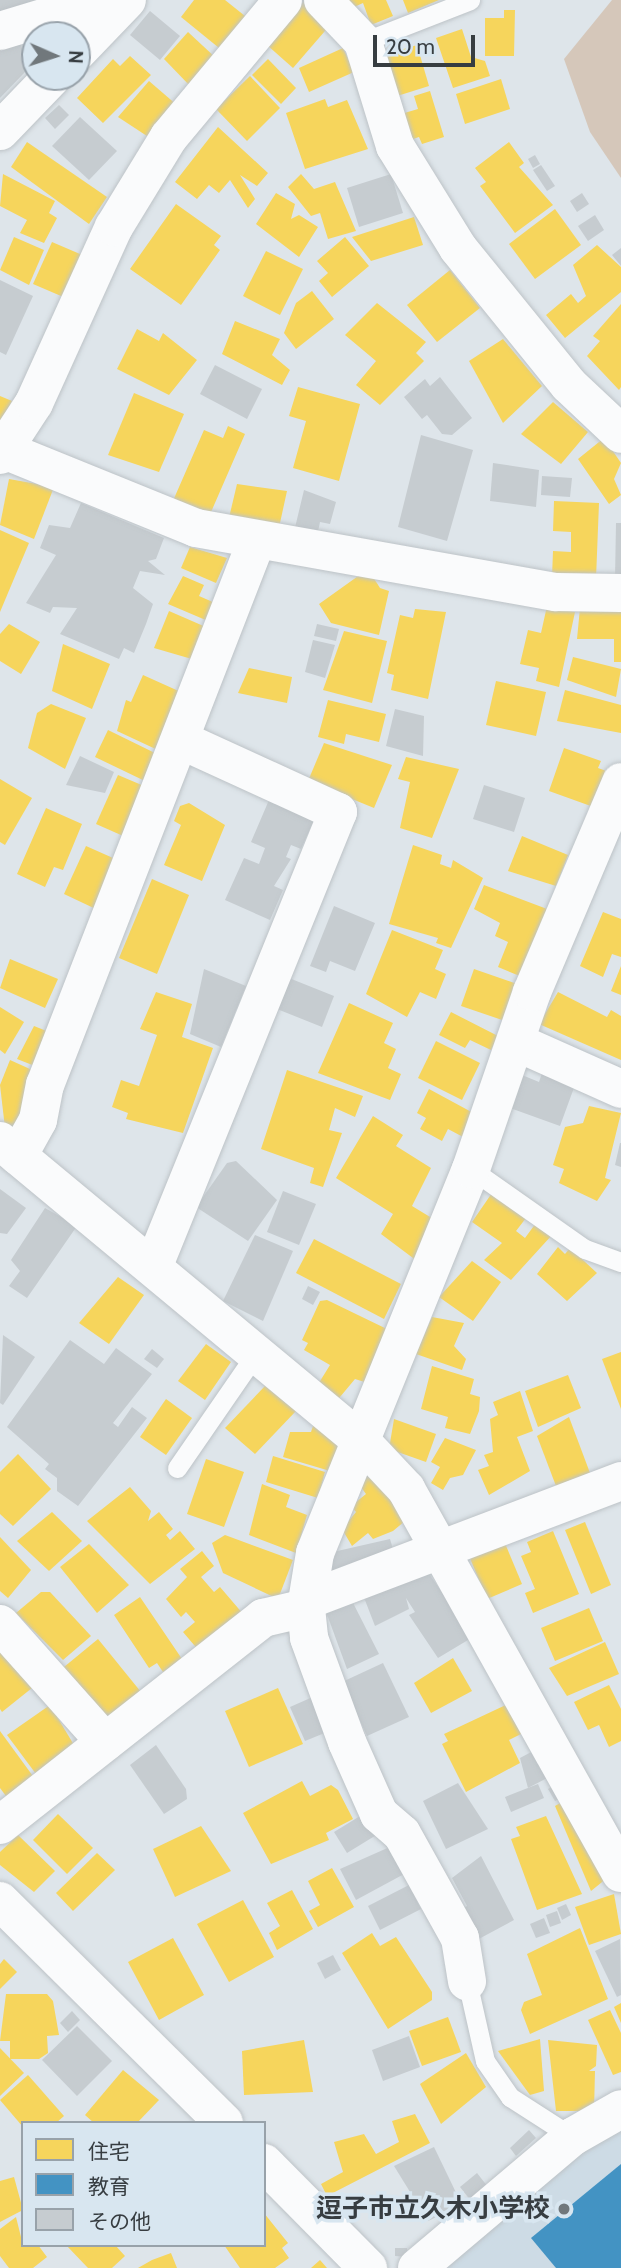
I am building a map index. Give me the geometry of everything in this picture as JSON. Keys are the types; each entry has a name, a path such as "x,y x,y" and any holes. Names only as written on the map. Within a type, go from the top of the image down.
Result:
{"street":[{"path":"0,31 103,0"},
{"path":"91,37 127,0"},
{"path":"283,0 169,137 114,226 34,403 2,452 196,528 256,542 556,592 621,593"},
{"path":"323,0 363,41 382,112 422,194 569,385 621,434"},
{"path":"0,131 39,91"},
{"path":"256,542 183,741 45,1085 38,1120 9,1148 154,1265 362,1441 406,1489 621,1873"},
{"path":"154,1265 338,812 183,741"},
{"path":"467,1981 460,1938 402,1834 379,1814 347,1742 309,1638 307,1604 315,1553 471,1169 516,1042 621,782"},
{"path":"516,1042 621,1089"},
{"path":"0,1825 263,1618 307,1604 441,1548 621,1480"},
{"path":"0,1624 105,1742"},
{"path":"0,1901 222,2121"},
{"path":"417,2268 572,2137 621,2109"},
{"path":"266,2165 368,2268"}],"lane":[{"path":"363,41 470,0"},
{"path":"471,1169 585,1249 621,1262"},
{"path":"177,1468 257,1352"},
{"path":"467,1981 485,2061 510,2097 572,2137"}],"shaded area":[{"path":"612,0 621,0 621,178 590,132 564,59"},
{"name":"逗子市立久木小学校","path":"621,2127 621,2268 439,2268 573,2151"}],"building: 住宅":[{"path":"194,0 225,0 250,20 224,52 181,17"},
{"path":"348,0 386,0 393,16 371,25 363,3 352,8"},
{"path":"403,0 439,0 408,13"},
{"path":"304,1 331,24 293,68 267,45"},
{"path":"504,10 515,10 514,56 485,56 485,18 504,18"},
{"path":"462,29 471,57 485,61 490,76 453,88 436,38"},
{"path":"188,32 217,59 192,88 164,59"},
{"path":"417,45 429,86 394,97 381,56"},
{"path":"343,48 354,72 309,92 299,68"},
{"path":"130,56 151,75 103,123 77,98 83,91 91,91 91,83 113,59 120,66"},
{"path":"268,59 296,88 281,104 252,75"},
{"path":"250,76 280,108 247,141 216,109"},
{"path":"501,79 510,109 465,124 456,94"},
{"path":"149,81 178,106 150,138 118,117"},
{"path":"430,91 444,137 422,144 419,137 410,140 401,114 418,109 414,96"},
{"path":"325,99 328,107 347,100 368,149 305,169 286,113"},
{"path":"218,127 268,173 257,186 240,175 255,199 248,208 230,180 219,193 209,185 197,199 175,182"},
{"path":"27,142 107,197 89,224 11,167"},
{"path":"509,142 524,163 519,167 553,205 515,233 480,186 486,182 475,168"},
{"path":"3,174 55,201 49,213 57,218 44,243 20,233 27,220 0,206"},
{"path":"301,174 314,189 335,182 356,231 328,239 320,213 311,216 288,187"},
{"path":"276,193 295,204 291,219 299,215 318,227 299,257 256,224"},
{"path":"176,204 221,236 214,245 220,250 181,305 130,269"},
{"path":"555,209 581,245 535,279 509,244"},
{"path":"414,217 423,245 371,261 352,237"},
{"path":"14,237 44,250 29,285 0,270"},
{"path":"345,237 369,266 332,297 319,281 328,273 317,261"},
{"path":"52,242 87,257 68,299 33,284"},
{"path":"597,245 621,267 621,292 565,338 546,315 571,294 578,303 586,296 573,265"},
{"path":"266,251 303,269 280,315 243,296"},
{"path":"450,270 480,308 437,342 407,305"},
{"path":"312,291 334,319 296,349 284,333 296,303"},
{"path":"377,303 426,342 416,353 424,361 380,405 356,385 376,361 345,335"},
{"path":"621,304 619,390 587,356 600,341 593,336"},
{"path":"235,321 280,339 272,355 290,370 282,385 222,354"},
{"path":"137,329 159,341 163,333 197,360 169,395 117,369"},
{"path":"503,339 542,386 503,423 469,361"},
{"path":"298,387 360,404 339,481 293,468 306,421 289,416"},
{"path":"134,393 184,414 159,472 108,455"},
{"path":"0,396 12,401 0,425"},
{"path":"553,402 588,432 561,464 521,434"},
{"path":"228,426 245,434 208,519 172,503 204,430 223,438"},
{"path":"604,438 621,463 614,479 621,495 609,504 578,459"},
{"path":"9,479 54,487 34,539 0,525"},
{"path":"237,484 287,491 278,532 228,522"},
{"path":"554,501 599,503 596,579 552,577 553,551 571,552 571,532 553,531"},
{"path":"0,530 29,543 0,612"},
{"path":"190,547 227,558 216,583 181,568"},
{"path":"368,569 380,588 389,591 379,635 331,623 319,604"},
{"path":"183,576 204,585 199,596 222,606 215,624 168,604"},
{"path":"547,606 575,612 559,687 536,681 539,668 520,664 528,630 541,633"},
{"path":"580,608 621,611 621,662 614,662 614,639 577,639"},
{"path":"415,609 446,612 428,699 391,690 394,675 387,673 400,615 413,618"},
{"path":"169,611 215,631 202,662 154,648"},
{"path":"9,624 40,642 21,674 0,661 0,634"},
{"path":"344,631 387,641 372,703 323,690"},
{"path":"63,644 110,664 92,709 52,691"},
{"path":"573,657 621,669 616,697 567,680"},
{"path":"249,668 292,677 287,703 238,693"},
{"path":"143,675 183,693 162,752 117,731 126,700 131,702"},
{"path":"496,681 546,692 536,736 486,725"},
{"path":"565,690 621,705 621,733 557,721"},
{"path":"328,700 386,714 379,742 346,734 344,744 318,737"},
{"path":"51,704 86,718 65,769 28,748 37,713"},
{"path":"108,730 159,755 147,782 95,757"},
{"path":"324,743 392,765 374,808 308,781"},
{"path":"564,748 601,761 598,768 612,773 599,809 549,791"},
{"path":"406,757 459,769 432,838 400,828 410,782 398,779"},
{"path":"118,775 144,786 130,839 96,824"},
{"path":"0,779 32,798 5,845 0,842"},
{"path":"189,803 225,825 202,881 164,865 181,825 174,821 180,806"},
{"path":"46,808 82,824 63,870 54,867 45,887 17,874"},
{"path":"522,836 568,855 556,886 508,871"},
{"path":"413,845 442,855 440,864 451,868 453,860 483,878 451,948 436,943 438,938 389,924"},
{"path":"86,846 122,862 100,911 64,894"},
{"path":"152,879 189,895 157,974 119,958"},
{"path":"484,885 555,912 527,979 498,967 508,942 495,936 500,923 474,909"},
{"path":"603,912 621,919 621,957 612,954 603,977 580,966"},
{"path":"392,930 443,950 435,969 446,974 436,999 420,992 407,1017 366,994"},
{"path":"10,959 58,979 45,1008 0,988"},
{"path":"621,966 621,995 611,991"},
{"path":"474,969 520,985 508,1022 461,1006"},
{"path":"156,992 192,1004 182,1037 213,1048 183,1133 126,1119 128,1113 112,1107 121,1080 139,1086 157,1035 140,1029"},
{"path":"558,992 607,1017 611,1010 621,1016 621,1060 539,1024"},
{"path":"349,1003 393,1023 384,1043 396,1049 388,1068 401,1074 390,1100 318,1073"},
{"path":"0,1007 24,1022 5,1054 0,1050"},
{"path":"451,1012 498,1036 491,1050 470,1040 465,1048 439,1035"},
{"path":"34,1026 54,1034 40,1068 17,1059"},
{"path":"436,1041 480,1063 462,1100 418,1078"},
{"path":"10,1060 41,1074 29,1125 5,1128 0,1085"},
{"path":"287,1070 363,1096 355,1117 335,1108 329,1130 342,1133 323,1187 310,1183 314,1168 261,1149"},
{"path":"429,1089 477,1115 465,1138 448,1129 442,1141 420,1129 426,1118 417,1113"},
{"path":"589,1106 621,1113 605,1178 611,1180 597,1201 559,1183 564,1169 553,1165 565,1127 583,1123"},
{"path":"373,1116 403,1135 396,1146 431,1168 412,1206 440,1223 417,1261 381,1234 393,1214 336,1178"},
{"path":"492,1193 526,1218 516,1231 525,1238 536,1223 552,1235 511,1280 484,1260 502,1243 472,1222"},
{"path":"314,1239 401,1284 384,1319 296,1273"},
{"path":"558,1247 565,1254 570,1248 597,1273 567,1301 537,1274"},
{"path":"472,1261 501,1282 473,1321 439,1297"},
{"path":"118,1277 144,1295 109,1344 79,1323"},
{"path":"327,1300 391,1331 371,1384 355,1379 335,1403 317,1386 330,1365 304,1350 308,1343 302,1340 320,1301"},
{"path":"432,1317 464,1323 454,1346 466,1359 462,1370 416,1354"},
{"path":"206,1344 231,1362 205,1400 178,1381"},
{"path":"621,1352 621,1409 602,1359"},
{"path":"432,1366 474,1379 470,1394 480,1397 479,1411 470,1434 445,1428 448,1417 421,1409"},
{"path":"568,1375 581,1408 538,1427 525,1391"},
{"path":"265,1386 296,1411 255,1454 225,1428"},
{"path":"520,1391 533,1431 517,1437 530,1471 489,1495 478,1470 489,1466 484,1455 493,1452 490,1419 498,1415 493,1402"},
{"path":"166,1399 192,1418 166,1455 140,1437"},
{"path":"569,1417 590,1473 556,1486 537,1436"},
{"path":"394,1419 436,1434 426,1462 389,1449"},
{"path":"313,1426 341,1440 330,1471 283,1457 290,1432 311,1432"},
{"path":"445,1438 476,1450 463,1475 450,1478 443,1490 431,1483 440,1467 431,1462"},
{"path":"18,1454 51,1489 13,1526 0,1514 0,1472"},
{"path":"273,1456 325,1472 318,1498 266,1482"},
{"path":"206,1459 244,1472 224,1527 187,1514"},
{"path":"374,1470 411,1516 393,1531 373,1539 368,1533 352,1546 342,1529 356,1512 351,1506 366,1494 358,1483"},
{"path":"262,1484 290,1495 286,1507 307,1515 296,1553 249,1535"},
{"path":"130,1487 151,1511 148,1521 159,1512 173,1529 166,1535 170,1540 180,1531 195,1549 150,1584 87,1521"},
{"path":"52,1512 82,1541 49,1571 17,1541"},
{"path":"585,1522 611,1585 591,1594 565,1530"},
{"path":"553,1531 579,1594 533,1613 525,1593 535,1589 521,1556 531,1552 527,1542"},
{"path":"225,1535 293,1560 278,1599 223,1573 212,1543"},
{"path":"0,1537 31,1570 8,1598 0,1591"},
{"path":"504,1541 522,1584 487,1599 469,1556"},
{"path":"89,1544 129,1585 97,1613 60,1567"},
{"path":"202,1551 214,1566 201,1577 214,1592 220,1587 244,1615 200,1652 183,1632 195,1622 186,1612 181,1617 166,1599 187,1577 180,1569"},
{"path":"41,1592 50,1592 91,1636 63,1660 16,1613"},
{"path":"140,1597 182,1659 163,1672 157,1663 149,1668 114,1615"},
{"path":"589,1608 603,1641 555,1661 541,1628"},
{"path":"98,1639 141,1692 107,1720 64,1667"},
{"path":"605,1642 619,1674 567,1696 549,1668"},
{"path":"0,1645 37,1684 2,1712 0,1709"},
{"path":"453,1658 472,1691 431,1713 414,1683"},
{"path":"609,1685 621,1709 621,1741 609,1747 599,1725 588,1730 574,1702"},
{"path":"278,1688 303,1744 249,1767 225,1711"},
{"path":"510,1703 525,1732 509,1740 520,1763 466,1792 442,1744 448,1741 444,1734"},
{"path":"50,1705 74,1745 36,1774 7,1735"},
{"path":"0,1731 38,1783 6,1796 0,1788"},
{"path":"302,1781 310,1796 331,1785 338,1790 353,1819 326,1833 329,1840 271,1864 243,1813"},
{"path":"569,1798 612,1874 591,1891 555,1806"},
{"path":"58,1814 93,1848 67,1874 33,1840"},
{"path":"546,1816 582,1894 537,1910 511,1839 520,1836 516,1827"},
{"path":"201,1826 231,1871 175,1897 153,1849"},
{"path":"18,1835 55,1871 34,1892 0,1865 0,1852"},
{"path":"97,1853 115,1870 73,1911 56,1893"},
{"path":"332,1868 354,1907 318,1927 309,1911 320,1905 308,1881"},
{"path":"292,1890 313,1929 277,1950 269,1933 280,1926 267,1903"},
{"path":"614,1894 621,1934 589,1945 575,1907"},
{"path":"243,1900 274,1957 229,1982 197,1924"},
{"path":"580,1928 608,1999 530,2034 521,2010 524,2002 542,1995 527,1954"},
{"path":"372,1933 380,1946 396,1937 432,1992 432,2000 388,2029 342,1953"},
{"path":"173,1938 204,1995 159,2020 128,1962"},
{"path":"4,1959 17,1972 0,1989 0,1964"},
{"path":"6,1994 47,1994 53,2001 59,2035 47,2036 48,2053 39,2059 10,2059 10,2041 0,2041"},
{"path":"621,2003 621,2023 614,2007"},
{"path":"610,2010 621,2033 621,2072 613,2075 588,2020"},
{"path":"448,2017 461,2052 422,2066 409,2031"},
{"path":"540,2039 544,2091 530,2095 498,2051"},
{"path":"304,2040 313,2092 244,2095 242,2051"},
{"path":"548,2040 597,2045 596,2066 589,2071 595,2071 594,2111 556,2111"},
{"path":"0,2048 24,2073 0,2096"},
{"path":"466,2053 486,2087 441,2124 420,2084"},
{"path":"123,2070 159,2100 139,2121 92,2121 85,2115"},
{"path":"28,2075 64,2116 58,2121 21,2121 21,2125 0,2100"},
{"path":"415,2114 430,2143 327,2196 321,2184 343,2172 334,2142 364,2134 376,2154 399,2142 392,2121"},
{"path":"14,2177 21,2211 0,2222 0,2181"},
{"path":"266,2216 288,2243 282,2248 289,2258 275,2268 240,2268 225,2247 266,2247"},
{"path":"16,2217 21,2247 40,2247 47,2257 33,2268 9,2268 0,2256 0,2229"},
{"path":"68,2247 117,2247 125,2256 112,2268 88,2268"},
{"path":"171,2253 177,2268 138,2268 152,2260"},
{"path":"320,2260 327,2268 311,2268"}],"building: 教育":[{"path":"621,2164 621,2268 556,2268 531,2238"}],"building: その他":[{"path":"0,0 39,0 0,19"},
{"path":"150,11 180,36 160,60 130,35"},
{"path":"21,43 21,76 0,98 0,50"},
{"path":"59,105 69,115 55,129 45,118"},
{"path":"80,117 117,151 89,180 52,146"},
{"path":"535,155 540,164 533,168 528,159"},
{"path":"541,165 555,186 547,191 533,170"},
{"path":"391,174 403,213 359,227 347,188"},
{"path":"582,193 589,204 577,212 570,201"},
{"path":"595,215 604,230 588,241 578,226"},
{"path":"621,248 621,266 612,255"},
{"path":"0,280 33,296 6,355 0,352"},
{"path":"215,365 262,389 247,419 200,394"},
{"path":"440,377 472,418 452,435 442,434 427,415 422,419 404,397 425,379 430,386"},
{"path":"421,435 473,450 447,541 398,527"},
{"path":"493,463 539,470 536,507 490,501"},
{"path":"542,476 572,478 570,497 541,495"},
{"path":"304,490 336,502 330,524 320,522 316,541 293,536"},
{"path":"81,503 164,538 156,559 148,561 165,575 140,571 133,588 153,604 134,653 124,648 119,659 60,634 77,608 53,607 50,613 26,603 56,555 40,548 49,525 70,528"},
{"path":"616,523 621,523 621,579 615,579"},
{"path":"317,624 339,629 336,641 314,636"},
{"path":"313,640 335,645 325,678 305,672"},
{"path":"395,709 424,716 423,756 386,746"},
{"path":"80,756 114,772 105,793 66,785"},
{"path":"484,785 525,798 514,832 473,819"},
{"path":"269,800 314,820 301,849 291,845 286,857 291,859 274,886 283,890 270,920 225,900 244,858 259,864 265,848 251,842"},
{"path":"334,906 375,923 355,971 330,961 326,972 310,966"},
{"path":"204,969 246,986 221,1047 190,1034"},
{"path":"289,978 334,996 322,1027 277,1009"},
{"path":"542,1073 575,1085 560,1126 510,1108 522,1075 539,1082"},
{"path":"621,1143 621,1167 615,1165"},
{"path":"236,1161 277,1200 248,1241 196,1207 227,1163"},
{"path":"0,1189 26,1208 7,1234 0,1233"},
{"path":"283,1191 316,1204 299,1245 267,1232"},
{"path":"45,1208 77,1226 27,1298 9,1286 20,1271 11,1260"},
{"path":"255,1235 293,1251 263,1321 223,1301"},
{"path":"308,1286 320,1292 313,1305 302,1299"},
{"path":"3,1335 35,1357 3,1405 0,1403"},
{"path":"70,1340 104,1364 116,1348 152,1374 113,1423 118,1427 132,1407 147,1418 78,1506 57,1491 57,1478 45,1469 49,1464 7,1427"},
{"path":"152,1349 164,1359 157,1368 144,1359"},
{"path":"390,1539 395,1556 325,1583 333,1552"},
{"path":"425,1568 473,1637 438,1658 409,1615 415,1612 406,1598 409,1609 375,1626 363,1595"},
{"path":"350,1597 379,1654 347,1669 325,1609"},
{"path":"383,1663 409,1717 367,1736 342,1682"},
{"path":"315,1696 332,1730 305,1741 290,1707"},
{"path":"156,1745 186,1789 187,1799 164,1814 130,1765"},
{"path":"535,1750 549,1777 528,1788 520,1758"},
{"path":"458,1783 488,1829 446,1849 423,1801"},
{"path":"558,1783 565,1796 555,1801 548,1789"},
{"path":"538,1784 544,1798 511,1812 505,1797"},
{"path":"365,1813 378,1834 347,1853 334,1832"},
{"path":"392,1846 406,1873 356,1900 340,1869"},
{"path":"481,1856 514,1920 475,1941 458,1911 467,1906 452,1878"},
{"path":"409,1885 421,1909 380,1930 368,1906"},
{"path":"566,1904 571,1915 562,1920 557,1908"},
{"path":"557,1911 561,1923 550,1927 546,1915"},
{"path":"544,1918 550,1933 536,1938 530,1924"},
{"path":"620,1939 621,1995 617,1997 595,1951"},
{"path":"333,1955 341,1970 325,1979 317,1963"},
{"path":"72,2011 80,2020 68,2032 60,2023"},
{"path":"77,2026 112,2061 77,2096 42,2060"},
{"path":"409,2036 420,2067 383,2081 372,2050"},
{"path":"529,2130 536,2138 516,2156 510,2148"},
{"path":"434,2147 462,2205 428,2221 394,2166"},
{"path":"477,2173 488,2187 471,2201 460,2187"},
{"path":"395,2248 407,2248 408,2257 395,2256"}],"place":[{"name":"逗子市立久木小学校","path":"564,2209"}]}
